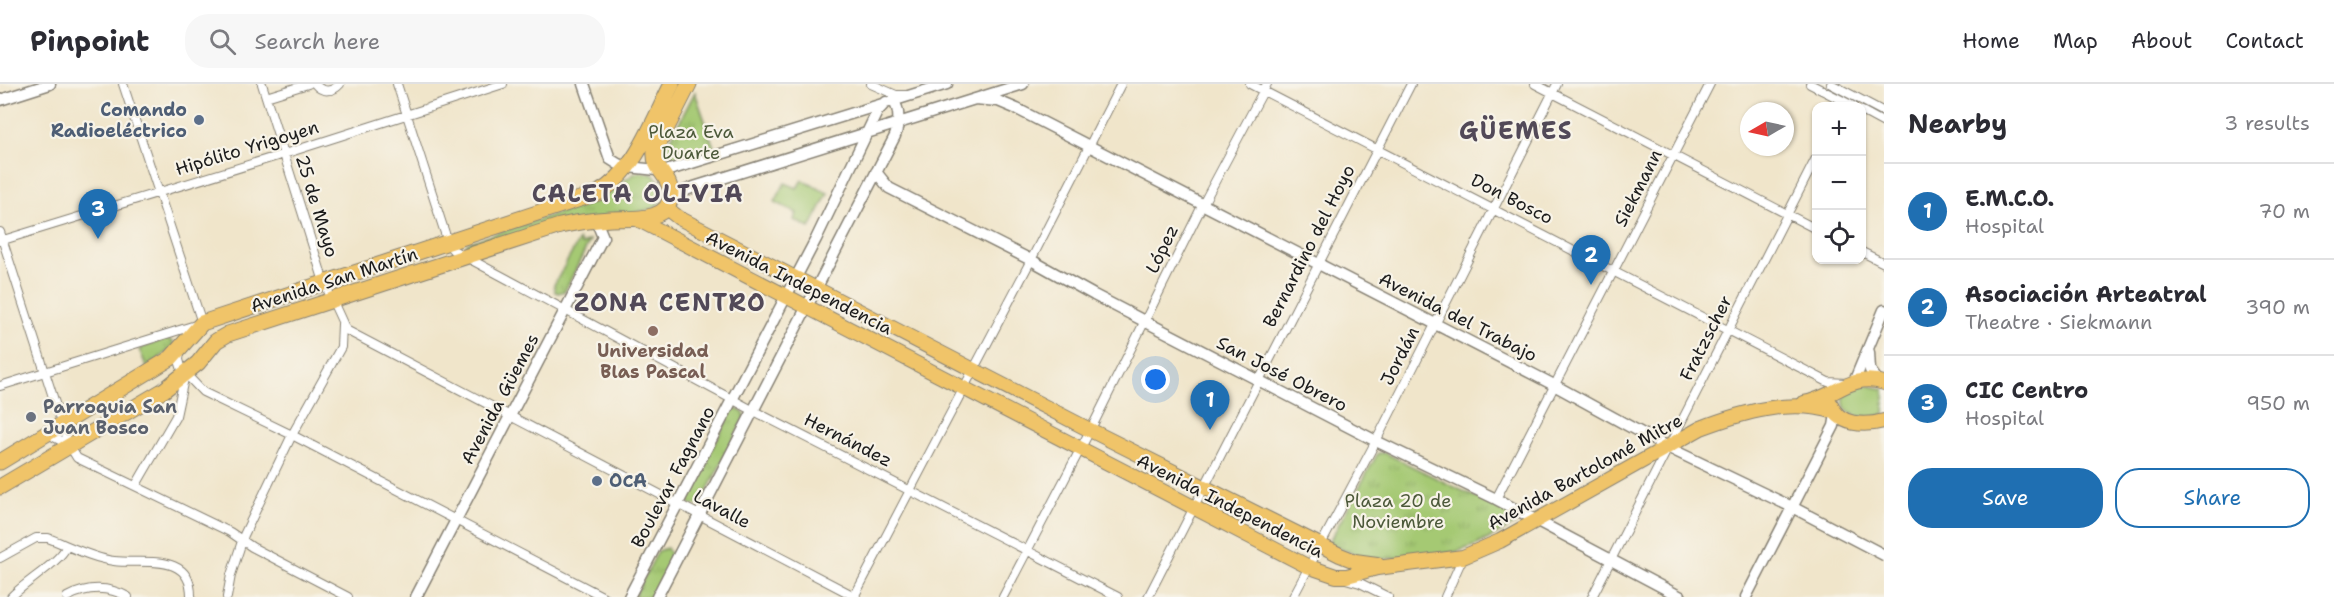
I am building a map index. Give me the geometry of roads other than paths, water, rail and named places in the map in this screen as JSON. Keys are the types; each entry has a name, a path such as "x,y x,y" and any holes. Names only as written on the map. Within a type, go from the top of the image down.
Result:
{"highway":[{"name":"Avenida San Martín","path":"202,323 590,197 606,189 628,167 672,84"},
{"path":"668,206 670,189 668,181 659,170 655,156 656,147 689,84"},
{"name":"Avenida San Martín","path":"185,374 216,341 228,334 560,226 590,221 637,219 654,215 668,206"},
{"path":"0,462 171,358 202,323"},
{"path":"0,487 153,396 185,374"},
{"path":"139,379 149,382 153,388 153,396"}],"main road":[{"name":"Avenida Independencia","path":"668,206 670,211 679,218 1319,546 1364,563 1403,565"},
{"name":"Avenida Independencia","path":"637,219 807,306 962,390 1307,566 1342,576"},
{"path":"1852,382 1864,379 1881,382"},
{"name":"Avenida Bartolomé Mitre","path":"1784,407 1809,402 1834,393 1852,382"},
{"path":"1834,393 1831,402 1835,413"},
{"name":"Avenida Bartolomé Mitre","path":"1403,565 1463,557 1500,542 1701,428 1721,420 1758,409 1784,407 1817,408 1835,413 1844,420 1862,423"},
{"path":"1862,423 1884,421"},
{"path":"1340,555 1353,567 1342,576"},
{"path":"1342,576 1403,565"}],"street":[{"path":"0,100 50,84"},
{"path":"0,386 202,323 123,84"},
{"name":"25 de Mayo","path":"262,84 324,282 346,330 356,338 509,417"},
{"path":"266,97 308,84"},
{"path":"315,84 321,90 332,90 340,84"},
{"path":"397,84 448,243"},
{"name":"Hipólito Yrigoyen","path":"1,238 159,193 503,84"},
{"path":"584,84 608,156 615,163 628,167 659,170 672,170 946,84"},
{"path":"872,84 896,95 909,95"},
{"path":"668,206 676,196 686,190 868,134 975,99 999,88 1023,84"},
{"path":"855,597 1121,84"},
{"name":"Don Bosco","path":"1250,84 1265,87 1377,149 1822,379"},
{"name":"Bernardino del Hoyo","path":"1148,597 1411,84"},
{"path":"1535,84 1812,227"},
{"name":"Jordán","path":"1293,597 1307,566 1376,441 1557,84"},
{"name":"Siekmann","path":"1496,499 1710,84"},
{"path":"1810,84 1842,102"},
{"path":"1831,84 1884,112"},
{"path":"1848,102 1854,84"},
{"name":"López","path":"1003,597 1265,87"},
{"path":"999,88 1008,103 1017,109"},
{"path":"657,597 895,136 898,111 883,90"},
{"name":"Avenida del Trabajo","path":"975,99 998,101 1017,109 1554,385 1667,447 1792,507 1884,555"},
{"name":"Boulevar Fagnano","path":"629,597 796,278 877,112 890,101"},
{"path":"1866,113 1884,123"},
{"path":"895,136 917,117"},
{"name":"Fratzscher","path":"1592,597 1812,166"},
{"name":"San José Obrero","path":"876,172 889,188 1376,441 1496,499 1681,597"},
{"name":"Avenida Güemes","path":"416,597 603,237 598,225 590,221"},
{"path":"1,238 62,425 69,445 77,458 230,532 242,541 348,597"},
{"name":"Hernández","path":"448,243 453,250 466,258 733,400 1118,597"},
{"path":"1866,254 1884,264"},
{"path":"1822,379 1834,383 1852,382 1884,310"},
{"path":"227,597 231,575 242,541 292,435 341,346 342,324"},
{"path":"1869,343 1870,370 1881,382"},
{"path":"182,348 179,360 185,374 203,392 292,435 604,597"},
{"path":"136,485 176,416 185,374"},
{"path":"1822,379 1834,393"},
{"path":"1746,597 1830,435 1834,426 1835,413"},
{"name":"Lavalle","path":"509,417 855,597"},
{"path":"1830,435 1839,425 1862,423 1884,428"},
{"path":"40,438 52,436 69,445"},
{"path":"0,558 36,538 48,538 114,561 167,563 180,569 189,581 191,597"},
{"path":"10,597 54,562 67,546"},
{"path":"1444,597 1463,557"},
{"path":"1342,576 1388,597"},
{"path":"67,597 84,590 105,588 128,597"}],"place":[{"name":"Comando Radioeléctrico","path":"199,120"},
{"name":"CIC Centro","path":"98,239"},
{"name":"Asociación Arteatral","path":"1591,285"},
{"name":"Universidad Blas Pascal","path":"653,331"},
{"name":"Parroquia San Juan Bosco","path":"31,417"},
{"name":"E.M.C.O.","path":"1210,430"},
{"name":"OCA","path":"597,481"}],"district":[{"name":"GÜEMES","path":"1516,131"},
{"name":"CALETA OLIVIA","path":"638,194"},
{"name":"ZONA CENTRO","path":"670,303"}],"park label":[{"name":"Plaza Eva Duarte","path":"691,142"},
{"name":"Plaza 20 de Noviembre","path":"1398,511"}]}
